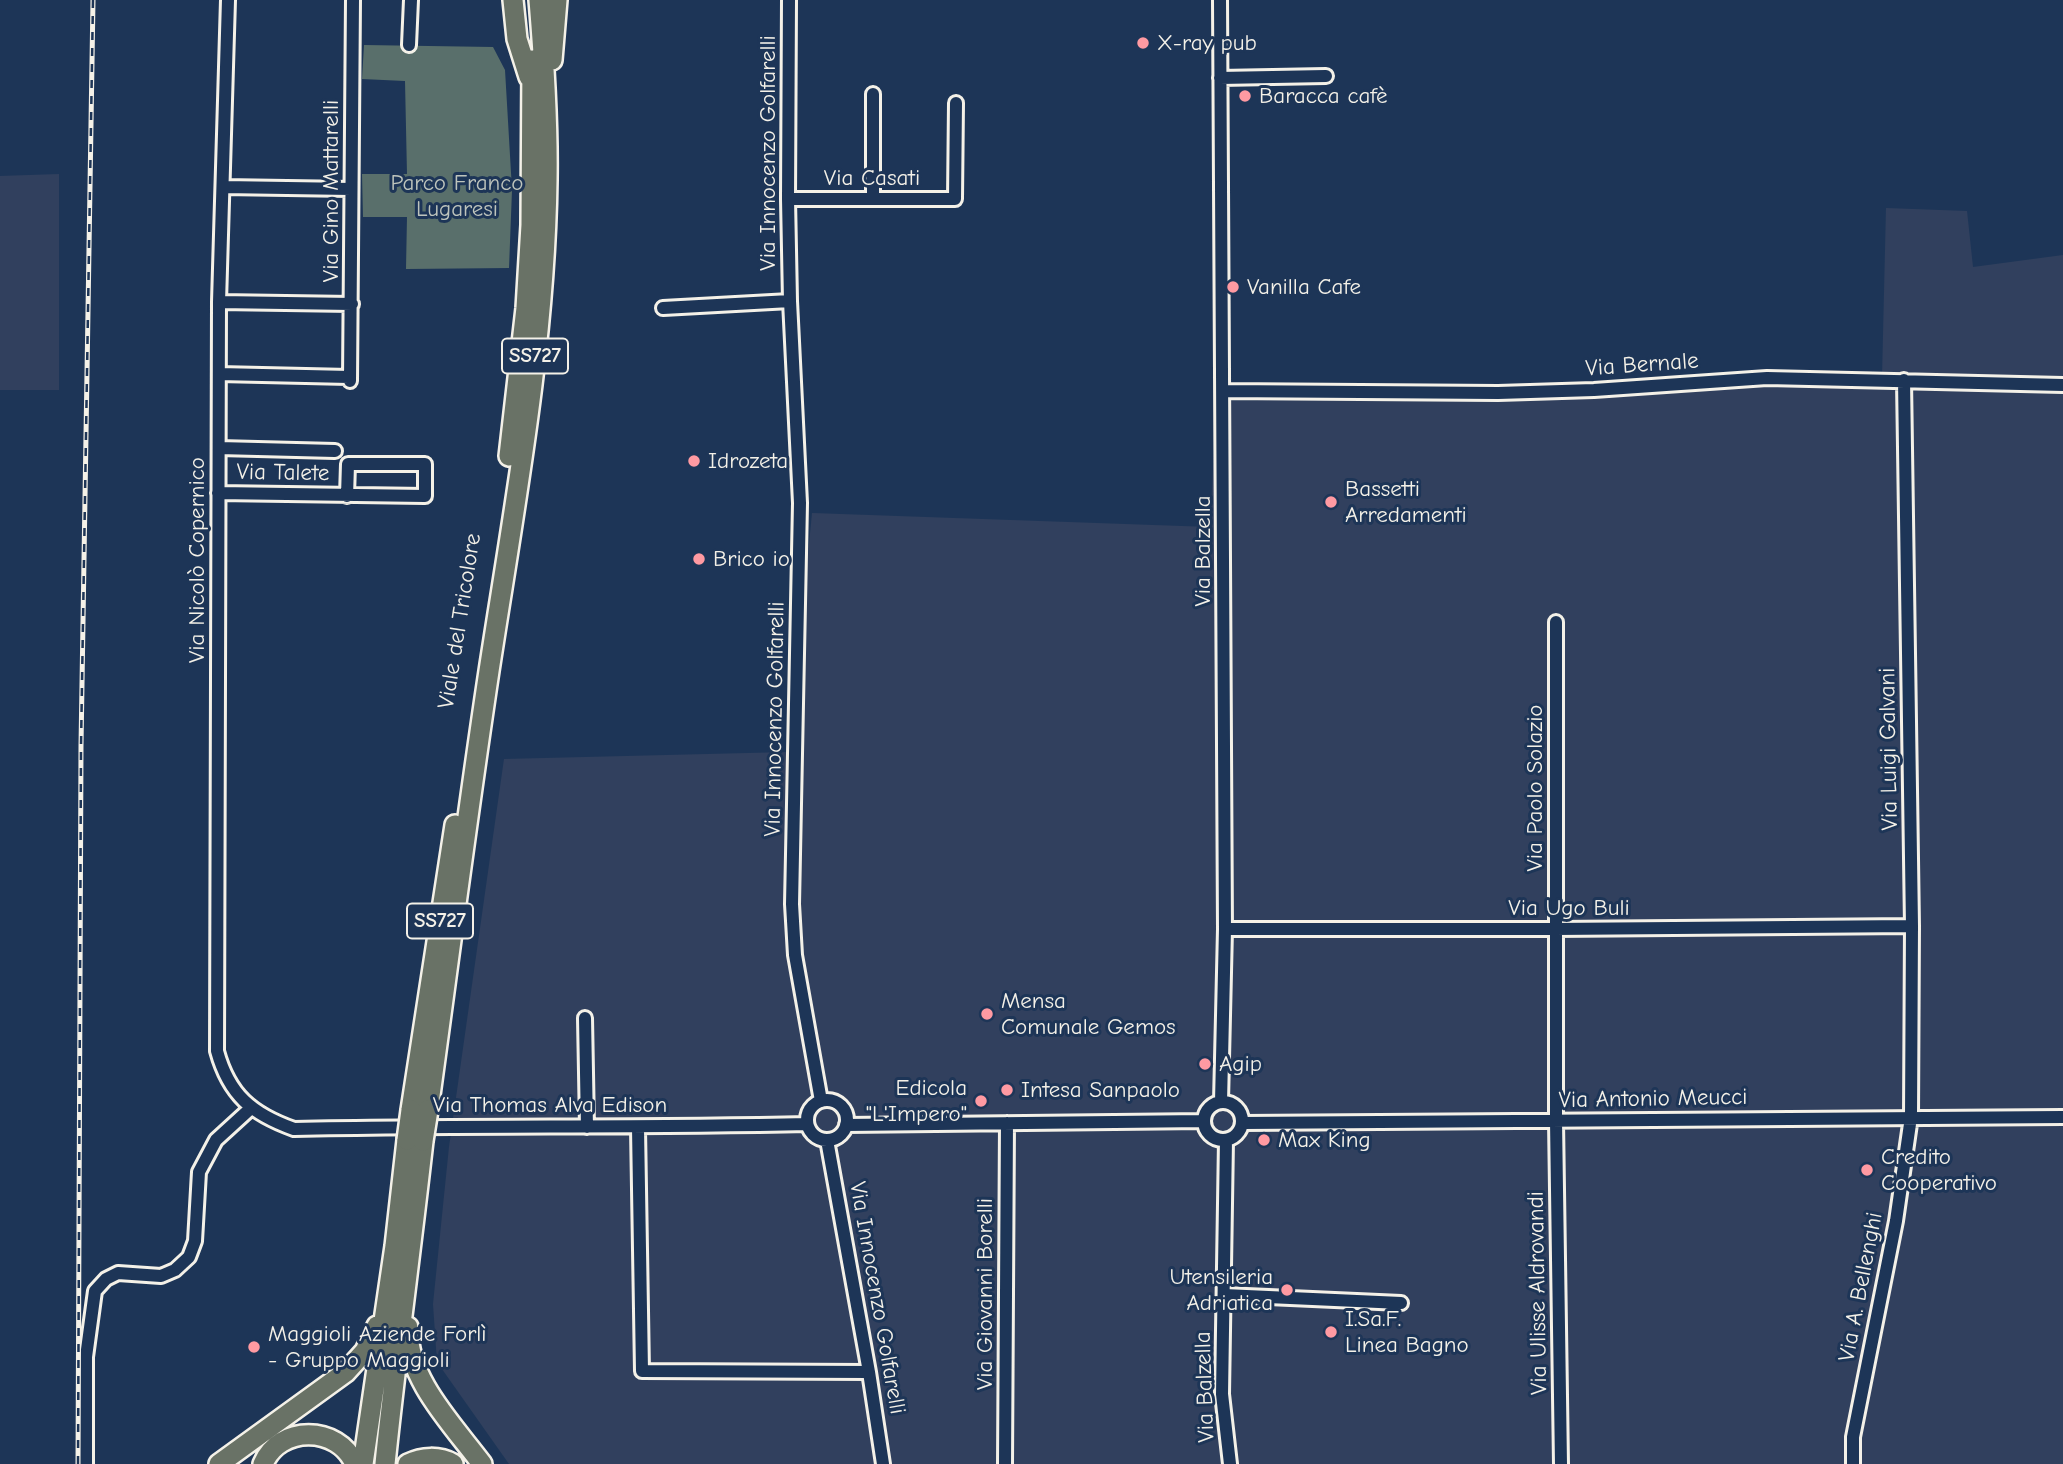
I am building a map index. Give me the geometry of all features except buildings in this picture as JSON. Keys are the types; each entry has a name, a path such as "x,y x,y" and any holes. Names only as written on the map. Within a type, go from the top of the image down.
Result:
{"highway":[{"path":"513,0 517,39 539,89"},
{"name":"Viale del Tricolore","path":"403,1246 419,1110 477,708 534,376 547,181 539,89 527,0"},
{"name":"Viale del Tricolore","path":"539,0 539,89"},
{"path":"539,89 555,41 557,0"},
{"path":"219,1464 346,1373 365,1351 377,1326 403,1246"},
{"path":"363,1464 403,1246"},
{"path":"385,1464 403,1246"},
{"path":"403,1246 414,1278 407,1339 414,1365 428,1391 482,1464"},
{"path":"263,1464 277,1445 292,1437 309,1434 326,1437 341,1445 355,1464"},
{"path":"408,1464 433,1458 453,1464"}],"street":[{"name":"Via Nicolò Copernico","path":"228,0 219,302 217,1051 222,1069 232,1088 251,1108 270,1120 294,1129"},
{"name":"Via Gino Mattarelli","path":"219,374 349,379 352,304 353,0"},
{"path":"409,45 411,0"},
{"name":"Via Innocenzo Golfarelli","path":"789,0 790,300 800,503 792,904 795,955 821,1101"},
{"name":"Via Balzella","path":"1220,0 1225,929 1221,1102"},
{"path":"1220,78 1326,76"},
{"path":"873,94 873,199"},
{"name":"Via Casati","path":"788,199 955,199 956,103"},
{"path":"223,187 351,188"},
{"path":"663,307 790,300"},
{"path":"219,302 352,304"},
{"name":"Via Bernale","path":"1223,391 1498,393 1594,390 1768,377 2063,384"},
{"name":"Via Luigi Galvani","path":"1905,380 1912,926 1911,1117"},
{"path":"219,448 335,451"},
{"name":"Via Talete","path":"218,493 347,496 425,496 425,464 348,464 347,496"},
{"name":"Via Paolo Solazio","path":"1556,622 1556,1121"},
{"name":"Via Ugo Buli","path":"1225,929 1912,926"},
{"path":"585,1018 587,1127"},
{"path":"821,1101 832,1101 842,1108 846,1125 839,1136 827,1140 812,1134 807,1124 811,1107 821,1101"},
{"path":"1221,1102 1237,1107 1242,1123 1237,1135 1226,1140 1213,1138 1205,1128 1204,1121 1210,1106 1221,1102"},
{"path":"86,1464 86,1357 95,1291 106,1279 118,1273 161,1276 174,1270 189,1256 195,1241 199,1172 216,1140 251,1108"},
{"name":"Via A. Bellenghi","path":"1853,1464 1853,1437 1896,1221 1911,1117"},
{"name":"Via Antonio Meucci","path":"1242,1123 2063,1117"},
{"path":"846,1125 1204,1121"},
{"name":"Via Ulisse Aldrovandi","path":"1556,1121 1561,1464"},
{"name":"Via Thomas Alva Edison","path":"294,1129 449,1126 638,1128 807,1124"},
{"name":"Via Giovanni Borelli","path":"1005,1464 1007,1124"},
{"path":"638,1128 642,1371 869,1372"},
{"name":"Via Innocenzo Golfarelli","path":"827,1140 883,1464"},
{"name":"Via Balzella","path":"1226,1140 1222,1394 1230,1464"},
{"path":"1224,1295 1401,1303"}],"shaded area":[{"path":"59,174 59,390 0,390 0,176"},
{"path":"1886,208 1967,211 1973,267 2063,255 2063,1464 509,1464 437,1362 433,1304 449,1147 504,759 789,752 812,513 1210,527 1217,392 1882,378"}],"green space":[{"name":"Parco Franco Lugaresi","path":"364,45 493,47 505,70 512,190 509,268 406,269 407,217 363,217 362,174 407,174 405,81 362,79"}],"railway":[{"path":"78,1464 81,746 93,0"}],"place":[{"name":"X-ray pub","path":"1143,43"},
{"name":"Baracca cafè","path":"1245,96"},
{"name":"Vanilla Cafe","path":"1233,287"},
{"name":"Idrozeta","path":"694,461"},
{"name":"Bassetti Arredamenti","path":"1331,502"},
{"name":"Brico io","path":"699,559"},
{"name":"Mensa Comunale Gemos","path":"987,1014"},
{"name":"Agip","path":"1205,1064"},
{"name":"Intesa Sanpaolo","path":"1007,1090"},
{"name":"Edicola \"L'Impero\"","path":"981,1101"},
{"name":"Max King","path":"1264,1140"},
{"name":"Credito Cooperativo","path":"1867,1170"},
{"name":"Utensileria Adriatica","path":"1287,1290"},
{"name":"I.Sa.F. Linea Bagno","path":"1331,1332"},
{"name":"Maggioli Aziende Forlì - Gruppo Maggioli","path":"254,1347"}]}
